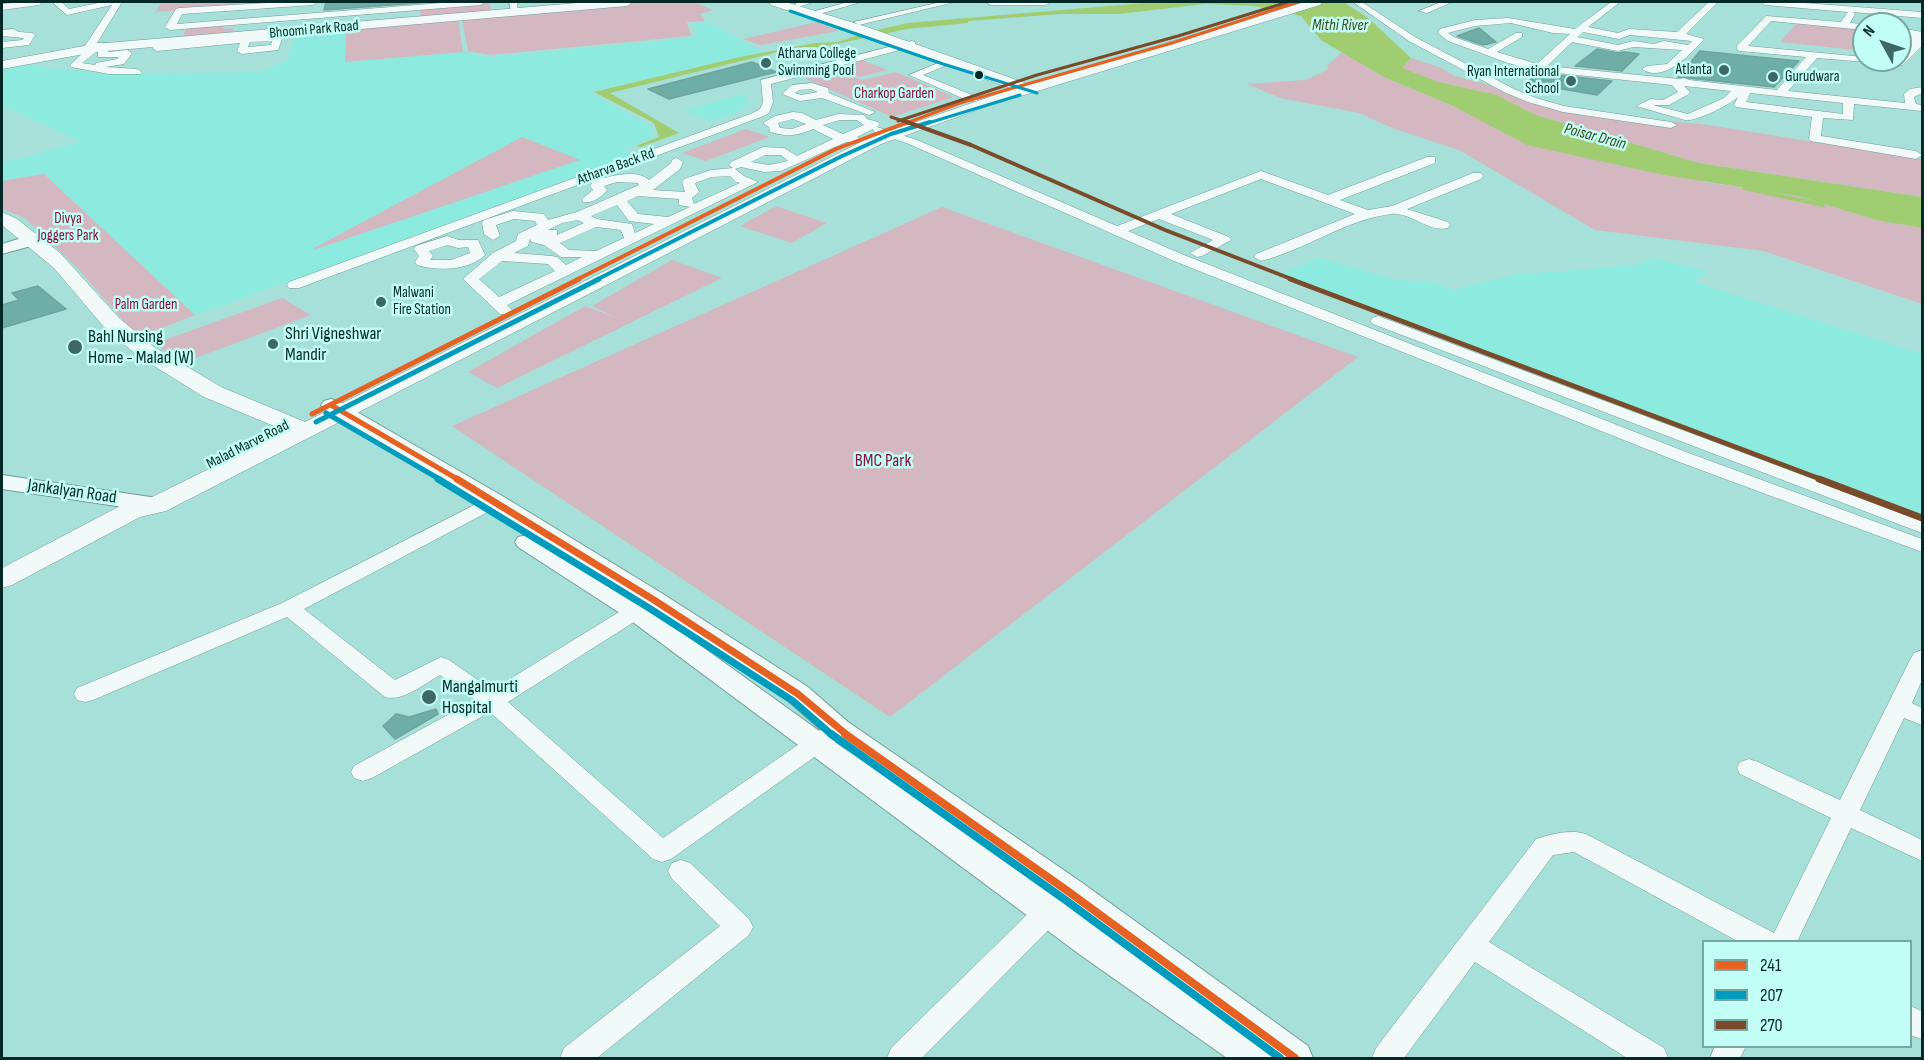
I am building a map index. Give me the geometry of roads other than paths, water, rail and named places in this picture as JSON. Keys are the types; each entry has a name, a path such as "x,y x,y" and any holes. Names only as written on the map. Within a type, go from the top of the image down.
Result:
{"main road":[{"name":"Bhoomi Park Road","path":"558,7 607,2"},
{"name":"Bhoomi Park Road","path":"3,56 94,51 132,44 239,33 267,34 381,14 424,19 447,10 558,7 627,2"},
{"path":"775,2 816,9 859,22 908,45 1029,85"},
{"name":"Malad Marve Road","path":"1264,16 1298,2"},
{"name":"Malad Marve Road","path":"500,318 888,127 1316,2"},
{"path":"816,9 949,62 1029,85"},
{"name":"Malad Marve Road","path":"2,579 413,370 500,318 707,209 850,139 973,99 1029,85"},
{"path":"12,233 68,282 104,323 139,353 165,371 202,391 309,422"}],"street":[{"path":"2,6 21,2"},
{"path":"2,6 39,2"},
{"path":"56,2 67,12 91,9 108,2"},
{"path":"118,2 94,51 137,72"},
{"path":"156,48 239,33 310,25 314,2 179,11 170,27 239,33"},
{"path":"816,9 857,2"},
{"path":"925,2 955,12"},
{"path":"859,22 951,2"},
{"path":"990,2 1046,2"},
{"path":"1357,2 1412,39 1510,91 1532,100 1563,109 1671,125"},
{"path":"1424,11 1448,2"},
{"path":"1542,66 1568,34 1616,2"},
{"path":"1682,32 1714,2"},
{"path":"1765,2 1918,15"},
{"path":"1905,2 1918,15"},
{"path":"239,33 248,5"},
{"path":"891,5 921,17"},
{"path":"1844,25 1853,9"},
{"path":"381,14 447,10"},
{"path":"1852,26 1768,18 1740,48 1768,52 1770,57 1798,60 1806,57 1821,57 1899,63 1917,39"},
{"path":"1508,21 1475,23 1443,31 1443,33 1451,39 1489,53 1542,66 1628,72 1683,82 1740,105 1849,118 1853,114 1848,100"},
{"path":"1629,32 1677,35 1698,39 1670,67 1628,72 1587,57 1568,34 1619,36 1629,32"},
{"path":"2,33 30,35 26,43 3,56"},
{"path":"1568,34 1618,48 1633,44 1654,47 1664,44 1690,48"},
{"path":"1489,53 1519,35"},
{"path":"2,39 5,39 3,56"},
{"name":"Atharva Back Rd","path":"294,285 757,116 765,111 768,102 765,82 908,45"},
{"path":"1806,57 1854,64 1854,60 1837,58"},
{"path":"1781,92 1806,57"},
{"path":"1530,61 1542,66"},
{"path":"949,62 915,75 973,99"},
{"path":"1683,82 1677,86 1685,92 1665,103 1652,102 1642,106 1685,118 1725,100 1781,92 1917,107"},
{"path":"1917,107 1908,96 1914,91 1923,90"},
{"path":"823,101 825,112 800,116 785,115 769,123 775,126 774,130 777,131 820,135 820,138 832,143"},
{"path":"785,115 784,110 788,103 823,101 1125,227 1392,326 1856,511 1923,546"},
{"path":"1818,115 1815,139 1916,155"},
{"path":"800,116 826,132 850,139"},
{"path":"521,239 523,243 497,256 470,279 500,318 564,272 669,221 707,209 730,192 752,182 740,179 744,168 763,152 816,124 834,121 838,117 860,117 863,121 888,127"},
{"path":"707,209 684,202 690,194 688,182 706,177 709,173 744,168 780,168 832,143 850,139"},
{"path":"781,143 791,149 805,148 817,151"},
{"path":"763,152 784,152 789,157 798,160"},
{"path":"1328,200 1431,160"},
{"path":"597,256 588,253 566,254 548,241 578,232 587,219 603,207 641,192 676,166 677,162"},
{"path":"1125,227 1261,175 1367,214"},
{"path":"1261,257 1367,214 1395,209 1477,176"},
{"path":"564,272 558,269 552,260 497,256 476,249 493,236 521,239 543,222 549,212 543,205 578,198 600,190 597,184 616,178 640,179 643,180 641,192"},
{"path":"641,192 690,194 712,189 730,192"},
{"path":"578,198 595,200 603,207"},
{"path":"620,200 634,218 669,221"},
{"path":"1395,209 1443,225"},
{"path":"1158,214 1224,240 1197,253"},
{"path":"493,236 490,234 489,223 513,216 543,222 587,219 627,227 628,235 636,237"},
{"path":"1125,227 1179,258 1680,456 1856,511 1923,527"},
{"path":"1378,335 1392,326"},
{"path":"309,422 486,506 644,606 827,736 1069,892 1101,934"},
{"name":"Jankalyan Road","path":"2,482 143,506"},
{"path":"85,694 289,608 486,506"},
{"path":"363,772 492,701 644,606"},
{"path":"289,608 393,691 441,665 492,701 662,852 827,736"},
{"path":"1784,940 1923,658"},
{"path":"1898,706 1923,717"},
{"path":"827,736 1048,911 1101,934 1213,1013 1295,1059"},
{"path":"1749,768 1923,850"},
{"path":"1387,1059 1545,846 1577,841 1761,940"},
{"path":"575,1059 739,927 681,871"},
{"path":"902,1059 1069,892"},
{"path":"1470,945 1653,1059"},
{"path":"1213,1013 1257,1059"}],"water":[{"name":"Mithi River","path":"1156,2 1343,2 1367,17 1411,58 1402,68 1439,82 1497,95 1536,115 1699,163 1922,197 1922,228 1876,220 1798,196 1664,175 1527,145 1455,107 1382,76 1321,40 1301,16 1254,6 1206,4 1118,14 1060,14 968,21 968,23 907,29 822,47 805,47 778,52 610,93 679,133 641,147 636,146 659,137 654,123 594,92 740,57 815,43 838,42 864,33 908,23"}],"waterway":[{"name":"Poisar Drain","path":"1744,188 1823,205"}],"place":[{"name":"Atharva College Swimming Pool","path":"766,63"},
{"name":"Atlanta","path":"1724,70"},
{"name":"Gurudwara","path":"1773,77"},
{"name":"Ryan International School","path":"1571,81"},
{"name":"Malwani Fire Station","path":"381,302"},
{"name":"Shri Vigneshwar Mandir","path":"273,344"},
{"name":"Bahl Nursing Home - Malad (W)","path":"75,347"},
{"name":"Mangalmurti Hospital","path":"429,697"}],"park label":[{"name":"Charkop Garden","path":"894,94"},
{"name":"Divya Joggers Park","path":"68,228"},
{"name":"Palm Garden","path":"146,305"},
{"name":"BMC Park","path":"883,461"}]}
